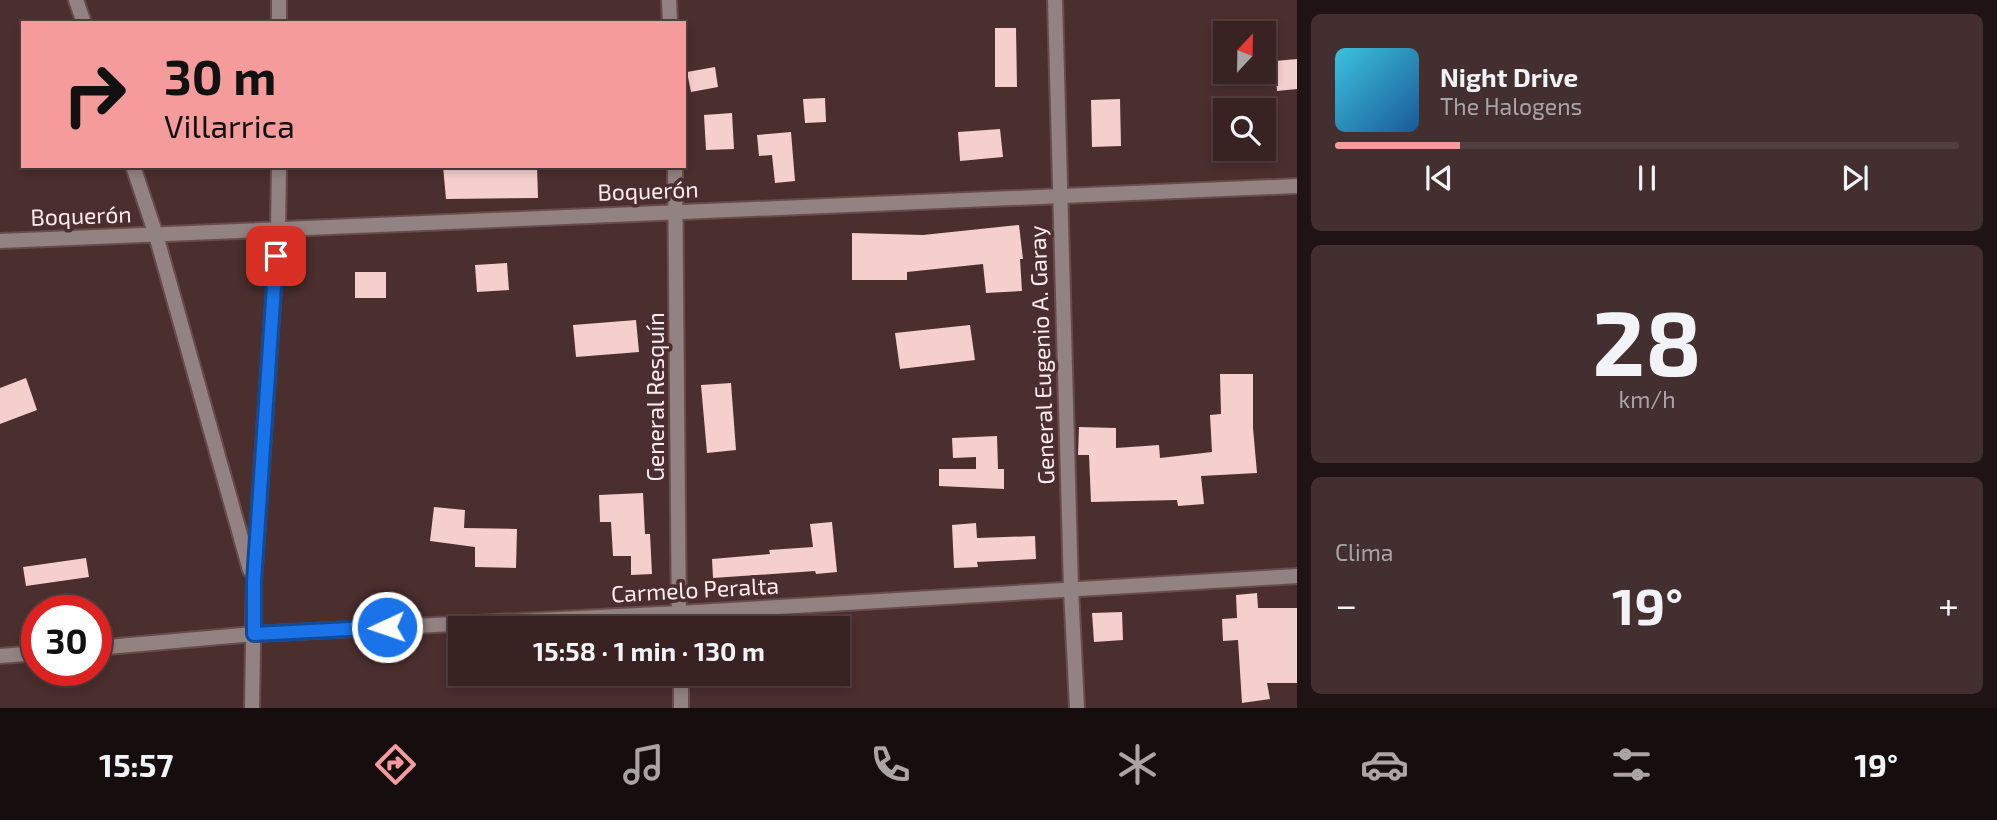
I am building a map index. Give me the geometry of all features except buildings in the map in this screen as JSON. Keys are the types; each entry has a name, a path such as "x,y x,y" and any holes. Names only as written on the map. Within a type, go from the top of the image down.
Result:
{"street":[{"path":"76,0 83,21"},
{"path":"279,0 279,21"},
{"path":"669,0 670,21"},
{"name":"General Eugenio A. Garay","path":"1055,0 1071,589 1077,708"},
{"path":"134,168 156,234 254,581"},
{"path":"252,708 254,581 278,229 279,168"},
{"name":"General Resquín","path":"675,168 679,616"},
{"name":"Boquerón","path":"0,241 1297,186"},
{"name":"Carmelo Peralta","path":"112,647 254,634 679,613 1297,576"},
{"path":"0,656 21,654"},
{"path":"681,686 681,708"}],"route":[{"path":"276,256 254,581 254,634 387,627"}]}
